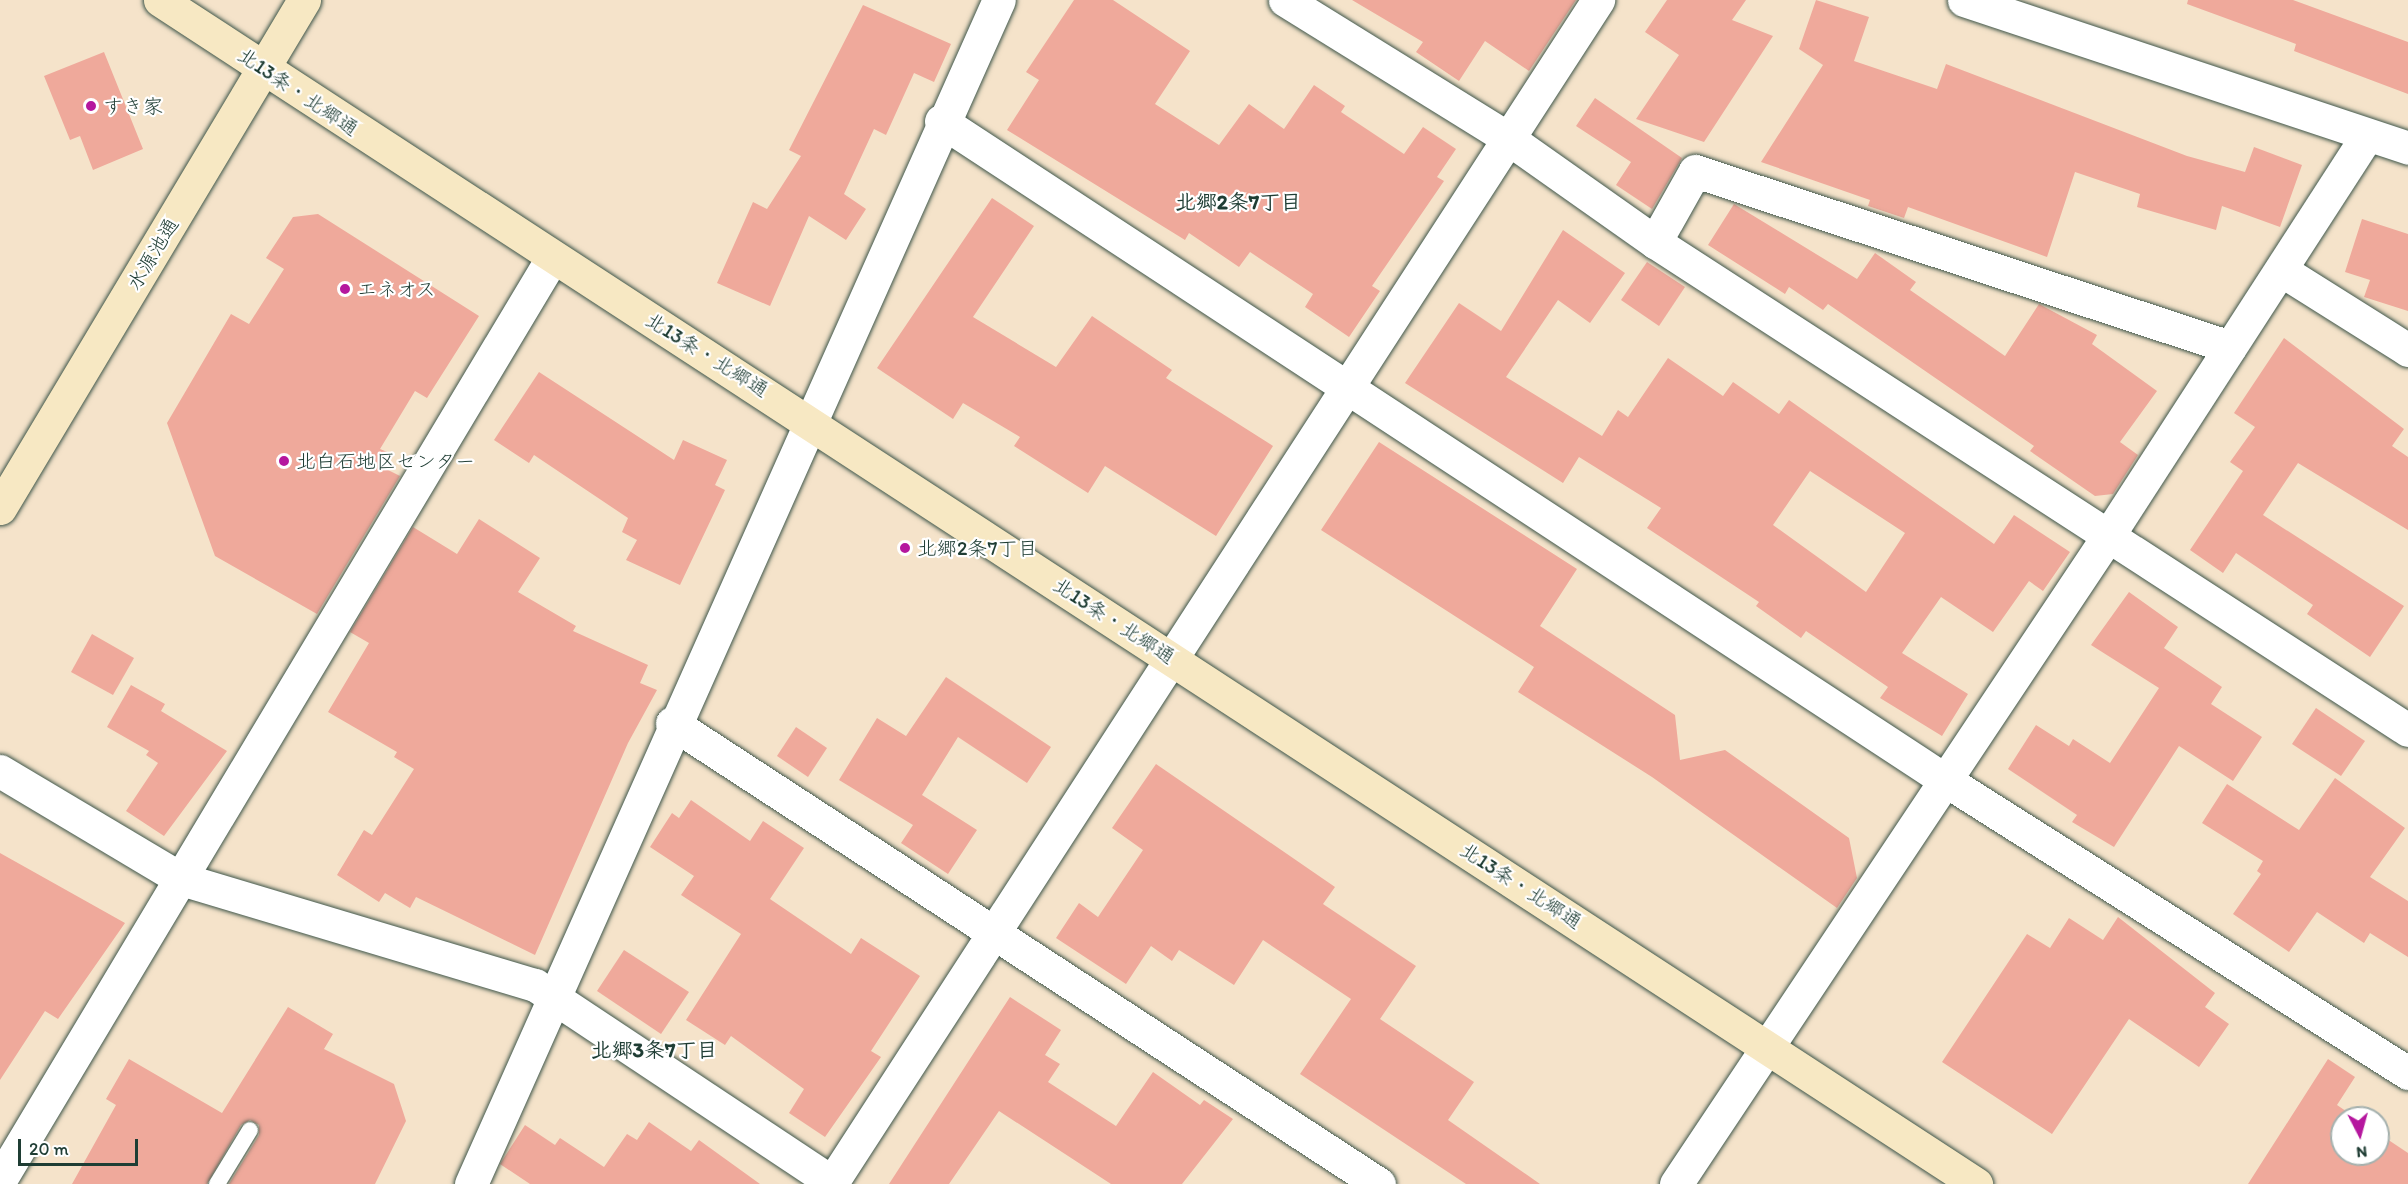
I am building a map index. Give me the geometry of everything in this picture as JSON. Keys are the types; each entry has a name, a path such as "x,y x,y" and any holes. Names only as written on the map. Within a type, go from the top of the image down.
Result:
{"main road":[{"name":"北13条・北郷通","path":"160,0 552,258 808,420 1976,1184"},
{"name":"水源池通","path":"0,508 304,0"}],"street":[{"path":"471,1184 556,998 672,723 941,121 999,0"},
{"path":"1286,0 1509,139 1656,242 2408,730"},
{"path":"0,771 181,879 535,985 832,1183 1598,0"},
{"path":"1964,0 2408,148"},
{"path":"941,121 1350,386 1945,780 2408,1073"},
{"path":"1676,1184 2108,536 2367,135"},
{"path":"1656,242 1695,171 2230,347"},
{"path":"0,1180 552,258"},
{"path":"2281,270 2408,350"},
{"path":"672,723 1378,1184"}],"lane":[{"path":"217,1184 250,1130"},
{"path":"0,1180 6,1184"}],"building":[{"path":"1074,0 1113,0 1190,51 1155,104 1219,145 1249,104 1284,129 1314,85 1345,106 1341,112 1404,154 1423,127 1456,149 1437,177 1444,181 1372,286 1380,291 1349,337 1305,307 1313,294 1250,252 1239,267 1189,233 1185,240 1007,130 1039,80 1026,72"},
{"path":"1352,0 1576,0 1529,71 1485,41 1459,81 1416,52 1423,42"},
{"path":"1667,0 1746,0 1732,20 1773,36 1704,142 1636,119 1679,55 1645,32"},
{"path":"1816,0 1869,17 1854,61 1937,89 1946,64 2187,156 2245,172 2254,147 2302,165 2280,227 2222,206 2216,230 2137,207 2140,194 2075,172 2047,257 1908,207 1904,218 1868,206 1870,200 1761,162 1823,65 1799,49"},
{"path":"2188,0 2293,0 2408,42 2408,94 2294,51 2296,44 2187,4"},
{"path":"863,5 951,44 934,82 914,73 886,135 874,129 844,194 866,209 846,240 809,216 770,306 717,283 753,202 767,209 801,156 789,150"},
{"name":"すき家","path":"104,52 143,149 93,170 80,136 70,140 44,76"},
{"path":"1595,98 1682,158 1652,209 1616,185 1631,162 1576,126"},
{"path":"992,198 1034,226 973,317 1056,367 1092,316 1172,370 1166,378 1273,446 1216,536 1105,466 1088,493 1014,446 1020,437 963,403 953,419 877,368"},
{"path":"1734,204 1857,279 1875,253 1916,282 1910,290 2005,356 2039,304 2097,335 2092,344 2157,391 2120,442 2138,455 2113,494 2095,496 2030,451 2034,446 1828,304 1823,310 1789,287 1785,294 1708,245"},
{"name":"北白石地区センター","path":"318,214 479,316 427,398 415,391 380,449 392,454 384,468 400,476 317,614 215,556 167,423 231,314 249,324 284,269 266,258 293,217"},
{"path":"2362,219 2408,234 2408,311 2364,297 2370,280 2345,272"},
{"path":"1563,230 1625,273 1590,323 1558,300 1506,377 1602,436 1618,410 1628,417 1668,358 1723,396 1733,382 1779,414 1789,400 1994,544 2014,515 2070,552 2043,591 2029,581 1993,632 1941,597 1902,653 1968,694 1942,736 1880,698 1888,687 1806,631 1801,638 1756,606 1759,602 1647,528 1661,508 1579,457 1563,483 1405,383 1459,303 1501,331","holes":["1810,471 1905,533 1866,592 1773,525"]},
{"path":"1647,262 1685,287 1659,326 1621,300"},
{"path":"2284,338 2404,429 2392,446 2408,457 2408,530 2298,463 2263,515 2404,606 2370,657 2307,614 2313,605 2236,553 2223,573 2190,550 2243,471 2230,462 2255,427 2234,413"},
{"path":"539,372 674,460 683,440 727,460 715,485 725,490 680,585 626,560 637,540 622,532 628,518 534,455 529,463 494,440"},
{"path":"1379,442 1577,569 1540,626 1675,715 1680,760 1725,750 1849,838 1857,878 1837,908 1652,777 1518,692 1534,667 1321,530"},
{"path":"479,519 540,558 518,592 576,626 573,631 648,665 640,683 657,690 628,743 535,955 416,897 410,908 385,893 379,902 337,875 364,830 372,835 414,769 394,757 397,752 328,712 369,643 350,632 413,527 457,554"},
{"path":"2129,592 2178,627 2164,648 2222,687 2211,704 2262,737 2233,781 2179,746 2114,847 2072,822 2077,815 2008,769 2036,725 2069,746 2073,739 2110,763 2159,688 2091,645"},
{"path":"92,634 134,658 113,695 71,672"},
{"path":"946,677 1051,747 1027,783 958,737 922,795 977,830 948,874 901,843 913,825 839,780 877,718 906,736"},
{"path":"131,685 165,704 161,711 227,751 164,836 126,811 158,763 146,755 149,751 107,727"},
{"path":"2316,708 2365,741 2341,776 2292,744"},
{"path":"796,727 827,748 808,777 777,756"},
{"path":"1156,764 1335,887 1323,904 1416,966 1380,1019 1474,1082 1448,1120 1540,1184 1466,1184 1300,1074 1351,999 1263,940 1234,985 1179,950 1172,961 1151,946 1126,984 1056,938 1079,903 1098,917 1143,850 1112,828"},
{"path":"2335,778 2405,828 2370,877 2408,901 2408,957 2370,933 2364,943 2317,912 2289,952 2233,914 2261,874 2257,871 2263,861 2202,823 2227,784 2299,830"},
{"path":"691,800 750,841 763,821 804,848 770,899 851,954 861,938 920,976 871,1051 881,1057 825,1137 789,1113 804,1089 731,1036 725,1045 686,1020 741,934 681,895 694,876 650,847 672,813 679,818"},
{"path":"0,853 125,923 58,1019 45,1011 0,1080"},
{"path":"2118,917 2215,993 2205,1007 2229,1024 2199,1067 2129,1019 2052,1134 1942,1062 2027,934 2050,948 2069,918 2103,940"},
{"path":"624,950 689,992 661,1034 597,991"},
{"path":"1010,997 1061,1030 1045,1055 1060,1064 1048,1082 1116,1126 1153,1072 1200,1105 1204,1100 1233,1119 1182,1184 1111,1184 999,1111 949,1184 889,1184"},
{"path":"288,1007 333,1034 324,1049 394,1084 406,1121 375,1184 229,1184 259,1135 259,1125 250,1120 241,1125 207,1184 72,1184 116,1105 106,1099 129,1059 222,1113"},
{"path":"2328,1059 2355,1077 2338,1106 2330,1106 2330,1166 2390,1166 2390,1141 2408,1153 2408,1184 2248,1184"},
{"path":"649,1122 691,1151 699,1140 760,1184 530,1184 500,1164 525,1125 555,1145 560,1138 604,1167 627,1134 637,1140"}],"place":[{"name":"すき家","path":"91,106"},
{"name":"エネオス","path":"345,289"},
{"name":"北白石地区センター","path":"284,461"},
{"name":"北郷2条7丁目","path":"905,548"}],"district":[{"name":"北郷2条7丁目","path":"1238,202"},
{"name":"北郷3条7丁目","path":"654,1050"}]}
